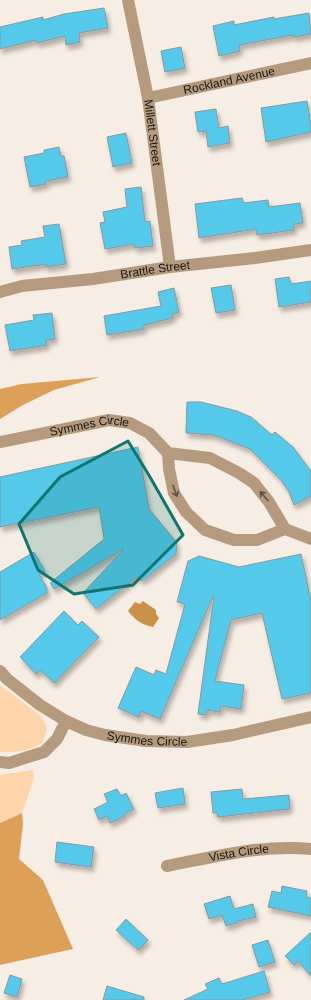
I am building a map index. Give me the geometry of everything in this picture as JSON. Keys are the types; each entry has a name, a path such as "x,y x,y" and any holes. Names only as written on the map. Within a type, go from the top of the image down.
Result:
{"street":[{"name":"Millett Street","path":"128,0 148,98 170,267"},
{"name":"Rockland Avenue","path":"148,98 311,63"},
{"name":"Brattle Street","path":"0,292 22,286 311,250"},
{"name":"Symmes Circle","path":"0,442 109,420 130,423 149,433 168,453"},
{"path":"285,529 257,540 234,540 205,530 186,512 174,493 169,469 168,453 210,458 236,471 254,483 270,502 285,529 311,539"},
{"name":"Symmes Circle","path":"0,671 40,705 66,721 86,730 106,735 146,741 187,742 233,735 311,717"},
{"path":"0,762 9,763 44,752 58,739 66,721"},
{"name":"Vista Circle","path":"167,866 259,850 282,848 311,850"}],"highlighted area":[{"path":"128,441 183,535 133,585 74,594 38,570 19,524 60,477"}],"shaded area":[{"path":"100,377 54,390 23,405 0,419 0,389 22,384"},
{"path":"143,601 156,610 156,614 159,618 153,627 145,625 133,617 128,611 135,602 140,604"},
{"path":"0,685 42,717 47,728 43,741 35,747 23,751 0,752"},
{"path":"33,770 34,778 22,813 0,823 0,775"},
{"path":"22,813 23,824 19,859 43,880 73,949 0,965 0,823"}],"building":[{"path":"104,8 108,28 79,33 80,42 66,45 65,36 37,43 36,40 0,49 0,27 43,17 43,20 64,14"},
{"path":"309,13 311,34 294,37 293,35 239,45 240,51 219,56 213,26 234,21 234,25 274,17 274,19"},
{"path":"181,47 185,68 165,72 161,51"},
{"path":"307,101 311,132 266,142 261,108"},
{"path":"216,109 219,128 228,126 230,143 208,147 206,131 198,132 195,112"},
{"path":"126,133 132,163 113,167 107,137"},
{"path":"59,147 61,156 64,156 68,177 46,181 46,184 30,187 24,157 44,153 44,150"},
{"path":"141,187 145,222 150,221 153,246 135,248 134,244 105,249 100,223 105,222 103,212 127,207 125,189"},
{"path":"242,198 244,203 268,200 269,207 300,203 303,223 294,224 294,230 257,235 256,229 199,238 195,204"},
{"path":"59,224 66,264 46,267 46,264 12,269 9,247 22,245 21,241 45,237 43,226"},
{"path":"289,277 291,284 311,281 311,302 279,307 275,279"},
{"path":"231,285 235,310 216,313 211,288"},
{"path":"174,288 179,312 172,314 173,318 144,325 144,329 107,335 104,316 161,306 158,292"},
{"path":"52,313 55,339 46,340 47,345 10,351 5,325 34,320 33,315"},
{"path":"187,402 201,402 237,411 251,417 272,435 275,432 293,447 311,471 311,496 294,505 289,492 281,480 250,449 214,435 186,433"},
{"path":"138,447 149,509 177,543 176,554 142,581 138,576 96,609 83,593 124,549 54,589 50,583 104,539 99,507 0,527 0,477"},
{"path":"34,552 45,571 39,574 47,588 47,593 0,620 0,572"},
{"path":"301,554 311,601 311,693 282,699 262,613 231,620 215,681 244,685 241,709 221,706 220,712 207,710 206,715 198,714 213,596 160,719 141,711 139,717 118,708 136,667 154,675 156,670 166,674 185,604 177,602 188,561 199,556 239,567"},
{"path":"64,611 78,625 82,621 99,637 54,683 40,670 36,674 20,657"},
{"path":"183,788 185,804 158,808 155,793"},
{"path":"117,789 121,796 126,793 134,809 124,814 125,816 110,823 107,816 99,820 94,809 108,802 104,794"},
{"path":"242,789 243,799 289,795 290,809 218,817 217,813 213,813 211,792"},
{"path":"57,842 94,847 91,867 55,862"},
{"path":"282,886 307,891 306,897 311,898 311,916 268,907 272,891 281,893"},
{"path":"230,896 234,909 253,904 256,917 238,921 239,922 226,926 222,915 209,919 204,904"},
{"path":"126,919 148,940 138,950 116,930"},
{"path":"311,932 311,976 298,961 294,965 285,956"},
{"path":"268,940 275,962 259,967 252,945"},
{"path":"264,971 270,992 243,1000 184,1000 208,989 205,984 219,978 222,984"},
{"path":"10,975 22,979 17,997 4,993"},
{"path":"107,986 144,997 144,1000 103,1000"}]}
